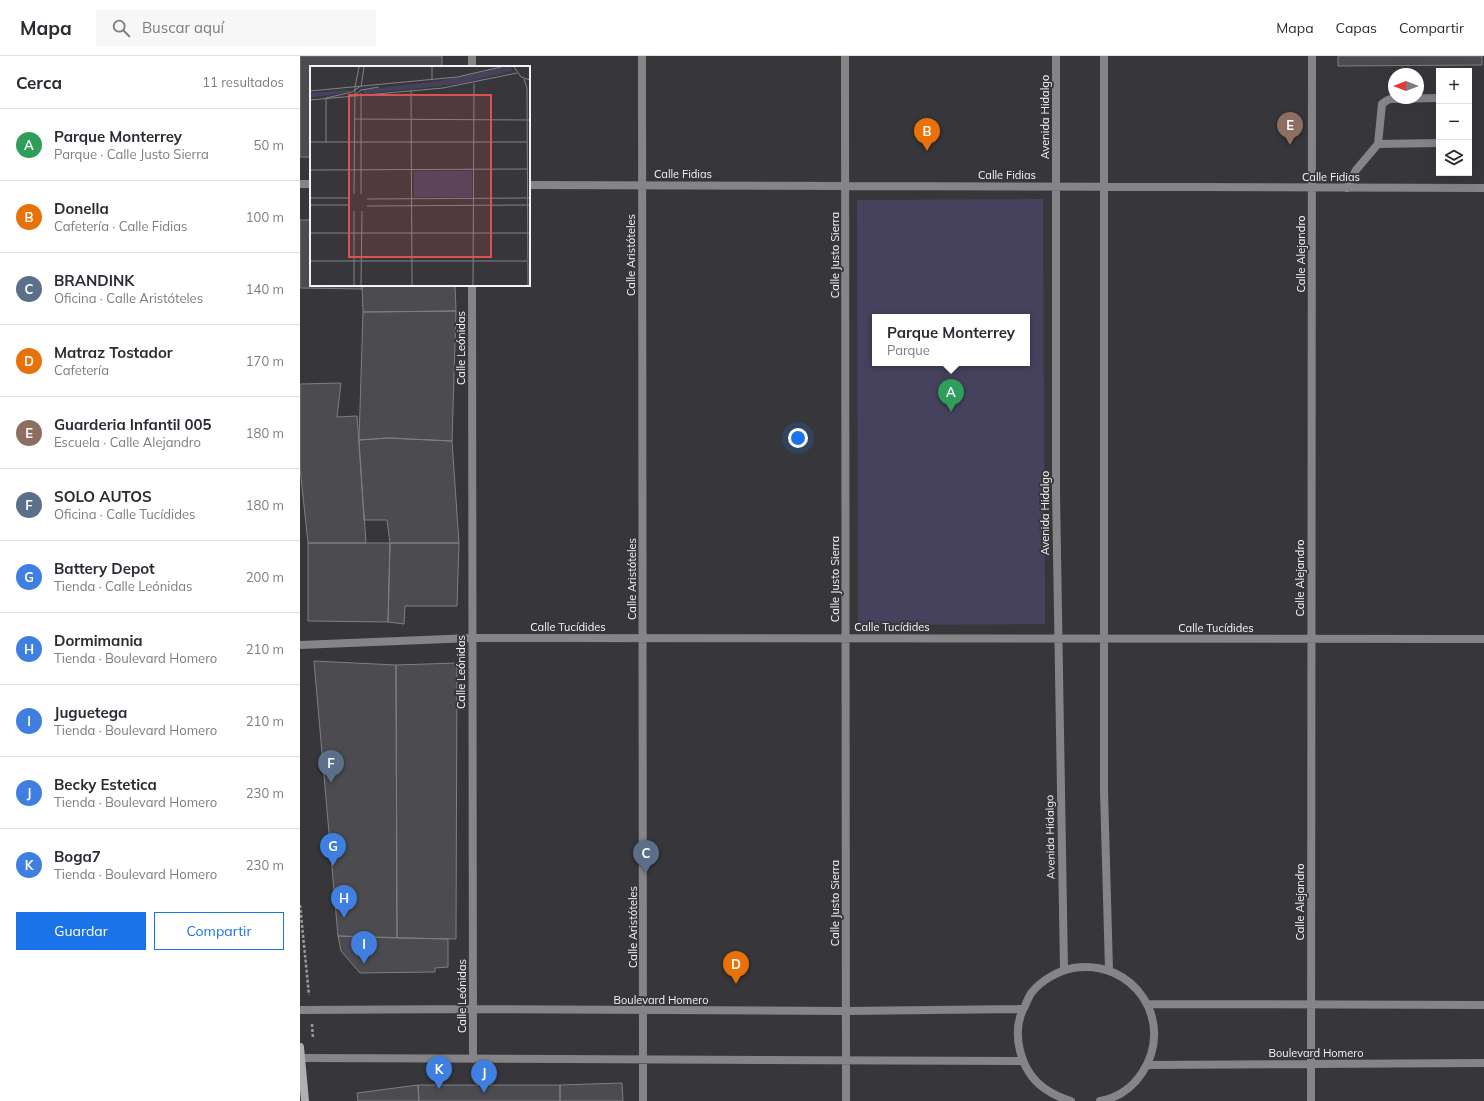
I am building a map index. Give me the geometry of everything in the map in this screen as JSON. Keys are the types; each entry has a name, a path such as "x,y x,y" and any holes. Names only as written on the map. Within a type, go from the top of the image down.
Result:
{"main road":[{"path":"300,1047 305,1101"}],"street":[{"name":"Calle Aristóteles","path":"642,56 643,1101"},
{"name":"Calle Justo Sierra","path":"845,56 846,1101"},
{"name":"Avenida Hidalgo","path":"1056,56 1056,493 1064,970"},
{"path":"1104,56 1104,791 1109,970"},
{"name":"Calle Alejandro","path":"1311,1101 1312,56"},
{"path":"1347,188 1356,170 1378,144 1382,104 1386,101 1436,98"},
{"path":"1378,144 1436,143"},
{"name":"Calle Fidias","path":"530,185 1484,188"},
{"name":"Calle Leónidas","path":"472,286 473,1059"},
{"name":"Calle Tucídides","path":"300,645 472,638 1484,639"},
{"path":"1071,1101 1056,1098 1042,1087 1031,1075 1023,1061 1018,1044 1018,1026 1023,1009 1032,992 1047,979 1064,970 1086,966 1109,970 1124,978 1138,990 1147,1004 1152,1019 1154,1035 1152,1050 1147,1065 1137,1080 1124,1091 1105,1100"},
{"path":"1147,1004 1484,1005"},
{"name":"Boulevard Homero","path":"300,1010 473,1009 846,1011 1023,1009"},
{"path":"300,1058 644,1060 845,1059 1023,1061"},
{"name":"Boulevard Homero","path":"1147,1065 1484,1064"}],"shaded area":[{"path":"1043,199 1045,624 858,625 857,200"}],"building":[{"path":"300,56 442,56 442,66 310,66 310,157 300,157"},
{"path":"1338,56 1482,56 1482,65 1338,66"},
{"path":"300,220 310,220 310,286 362,286 362,289 300,288"},
{"path":"362,286 455,286 456,311 363,312"},
{"path":"456,311 452,441 388,438 359,440 363,312"},
{"path":"341,383 337,417 357,416 366,543 308,543 300,468 300,384"},
{"path":"388,438 452,441 459,543 390,543 387,520 364,520 359,440"},
{"path":"308,543 390,543 388,622 308,621"},
{"path":"390,543 459,543 457,606 405,606 404,624 388,622"},
{"path":"314,661 396,665 397,938 338,936"},
{"path":"457,663 456,939 397,938 396,665"},
{"path":"338,936 448,939 448,967 435,968 435,972 360,973 341,951"},
{"path":"622,1083 623,1101 560,1101 560,1085"},
{"path":"418,1085 419,1101 358,1101 357,1093"},
{"path":"418,1085 560,1085 560,1101 419,1101"}],"place":[{"name":"Guarderia Infantil 005","path":"1290,145"},
{"name":"Donella","path":"927,151"},
{"name":"Parque Monterrey","path":"951,412"},
{"name":"SOLO AUTOS","path":"331,783"},
{"name":"Battery Depot","path":"333,866"},
{"name":"BRANDINK","path":"646,873"},
{"name":"Dormimania","path":"344,918"},
{"name":"Juguetega","path":"364,964"},
{"name":"Matraz Tostador","path":"736,984"},
{"name":"Boga7","path":"439,1089"},
{"name":"Becky Estetica","path":"484,1093"}]}
